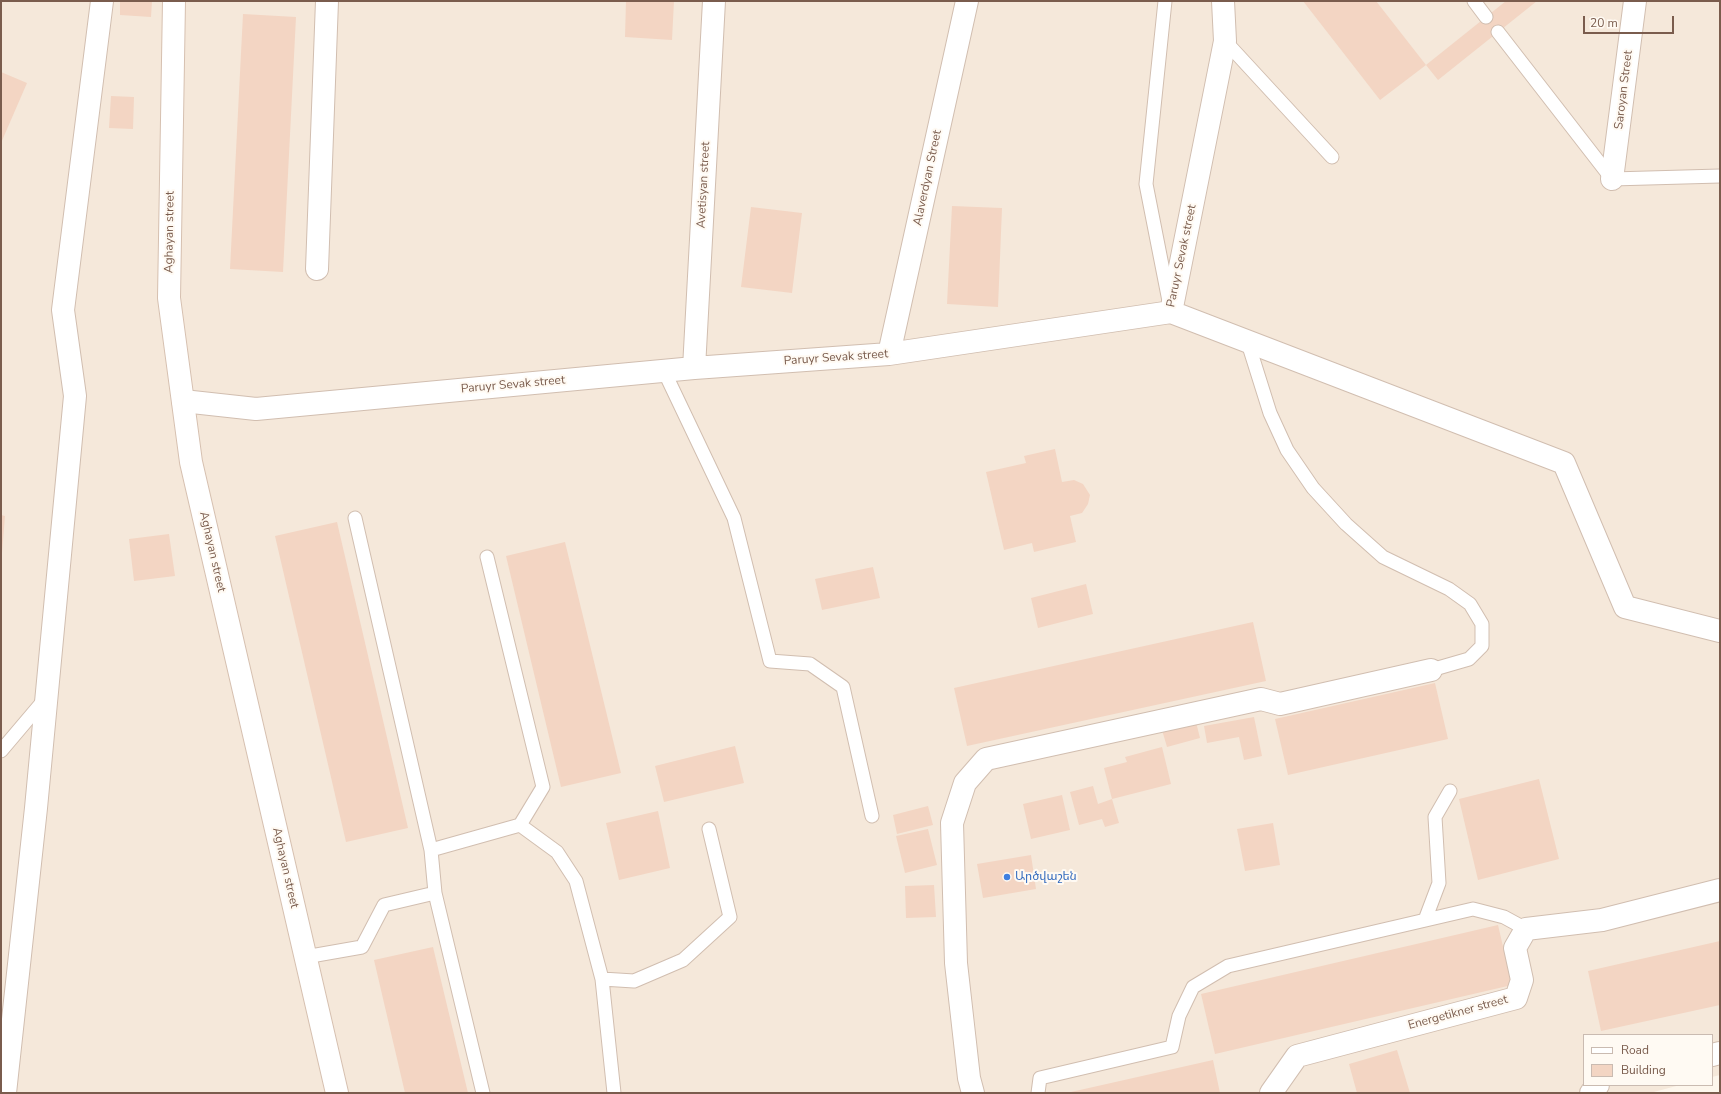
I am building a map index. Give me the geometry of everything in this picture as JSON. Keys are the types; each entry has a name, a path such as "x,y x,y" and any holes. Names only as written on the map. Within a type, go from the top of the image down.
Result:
{"street":[{"path":"5,1093 46,698 75,396 63,310 102,1"},
{"name":"Aghayan street","path":"174,1 169,298 191,462 337,1093"},
{"path":"317,269 327,1"},
{"name":"Avetisyan street","path":"694,368 714,1"},
{"name":"Alaverdyan Street","path":"889,354 966,1"},
{"name":"Paruyr Sevak street","path":"183,402 256,408 694,368 889,354 1171,312 1225,41 1223,1"},
{"name":"Saroyan Street","path":"1612,179 1635,1"},
{"path":"1171,312 1248,343 1564,463 1625,607 1720,631"},
{"path":"973,1093 969,1078 956,963 952,823 965,783 986,759 1261,699 1280,704 1431,670"},
{"path":"1526,929 1602,920 1720,890"},
{"name":"Energetikner street","path":"1271,1093 1297,1056 1516,998 1522,980 1515,948 1526,929"}],"lane":[{"path":"1166,1 1146,184 1171,312"},
{"path":"1474,1 1486,17"},
{"path":"1498,32 1612,179 1720,176"},
{"path":"1225,41 1332,156"},
{"path":"1248,343 1270,412 1287,450 1313,488 1346,524 1383,557 1449,590 1470,604 1482,624 1482,646 1469,659 1431,670"},
{"path":"664,371 734,518 770,661 810,664 843,687 872,816"},
{"path":"355,518 431,850 435,893 482,1093"},
{"path":"431,850 520,825 543,787 487,557"},
{"path":"1,751 46,698"},
{"path":"1426,920 1439,883 1435,817 1450,791"},
{"path":"520,825 557,852 576,881 602,979 614,1093"},
{"path":"602,979 634,981 683,960 730,917 709,829"},
{"path":"305,957 362,947 384,905 435,893"},
{"path":"1038,1093 1040,1078 1172,1048 1179,1016 1193,987 1228,966 1473,909 1504,917 1526,929"}],"shaded area":[{"path":"1,1 1720,1 1720,1075 1713,1077 1713,1034 1583,1034 1583,1086 1676,1086 1650,1093 1,1093"}],"building":[{"path":"120,1 152,1 151,17 120,15"},
{"path":"626,1 674,1 672,40 625,37"},
{"path":"1303,1 1376,1 1426,65 1380,100"},
{"path":"1506,1 1537,1 1438,80 1426,65"},
{"path":"243,14 296,17 283,272 230,269"},
{"path":"1,72 27,83 1,143"},
{"path":"111,96 134,97 133,129 109,128"},
{"path":"952,206 1002,208 998,307 947,304"},
{"path":"751,207 802,213 792,293 741,287"},
{"path":"1055,449 1062,482 1074,480 1083,484 1090,495 1088,504 1082,513 1070,516 1076,542 1034,552 1032,543 1004,550 986,472 1026,463 1024,456"},
{"path":"1,515 5,516 2,553 1,553"},
{"path":"337,522 408,828 346,842 275,536"},
{"path":"169,534 175,576 134,581 129,539"},
{"path":"565,542 621,773 561,787 506,556"},
{"path":"873,567 880,598 822,610 815,579"},
{"path":"1086,584 1093,614 1038,628 1031,598"},
{"path":"1253,622 1266,681 967,746 954,688"},
{"path":"1435,683 1448,739 1288,775 1275,719"},
{"path":"1254,717 1262,756 1244,760 1239,737 1207,743 1204,726"},
{"path":"1196,722 1200,738 1167,747 1162,730"},
{"path":"735,746 744,783 664,802 655,766"},
{"path":"1162,747 1171,784 1112,799 1104,768 1127,762 1125,757"},
{"path":"1539,779 1559,859 1478,880 1459,799"},
{"path":"1093,786 1098,804 1112,799 1119,823 1105,827 1102,819 1079,825 1070,792"},
{"path":"1062,795 1070,830 1031,839 1023,804"},
{"path":"928,806 933,825 897,834 893,815"},
{"path":"658,811 670,868 619,880 606,823"},
{"path":"1273,823 1280,865 1245,871 1237,829"},
{"path":"928,829 937,865 905,873 896,836"},
{"name":"Արծվաշեն","path":"1031,855 1036,889 983,898 977,864"},
{"path":"934,885 936,917 906,918 905,886"},
{"path":"1498,925 1512,985 1215,1054 1201,994"},
{"path":"1720,941 1720,1005 1601,1031 1588,971"},
{"path":"433,947 468,1093 405,1093 374,960"},
{"path":"1397,1050 1410,1093 1357,1093 1349,1064"},
{"path":"1213,1060 1220,1093 1071,1092"}],"place":[{"name":"Արծվաշեն","path":"1007,877"}]}
